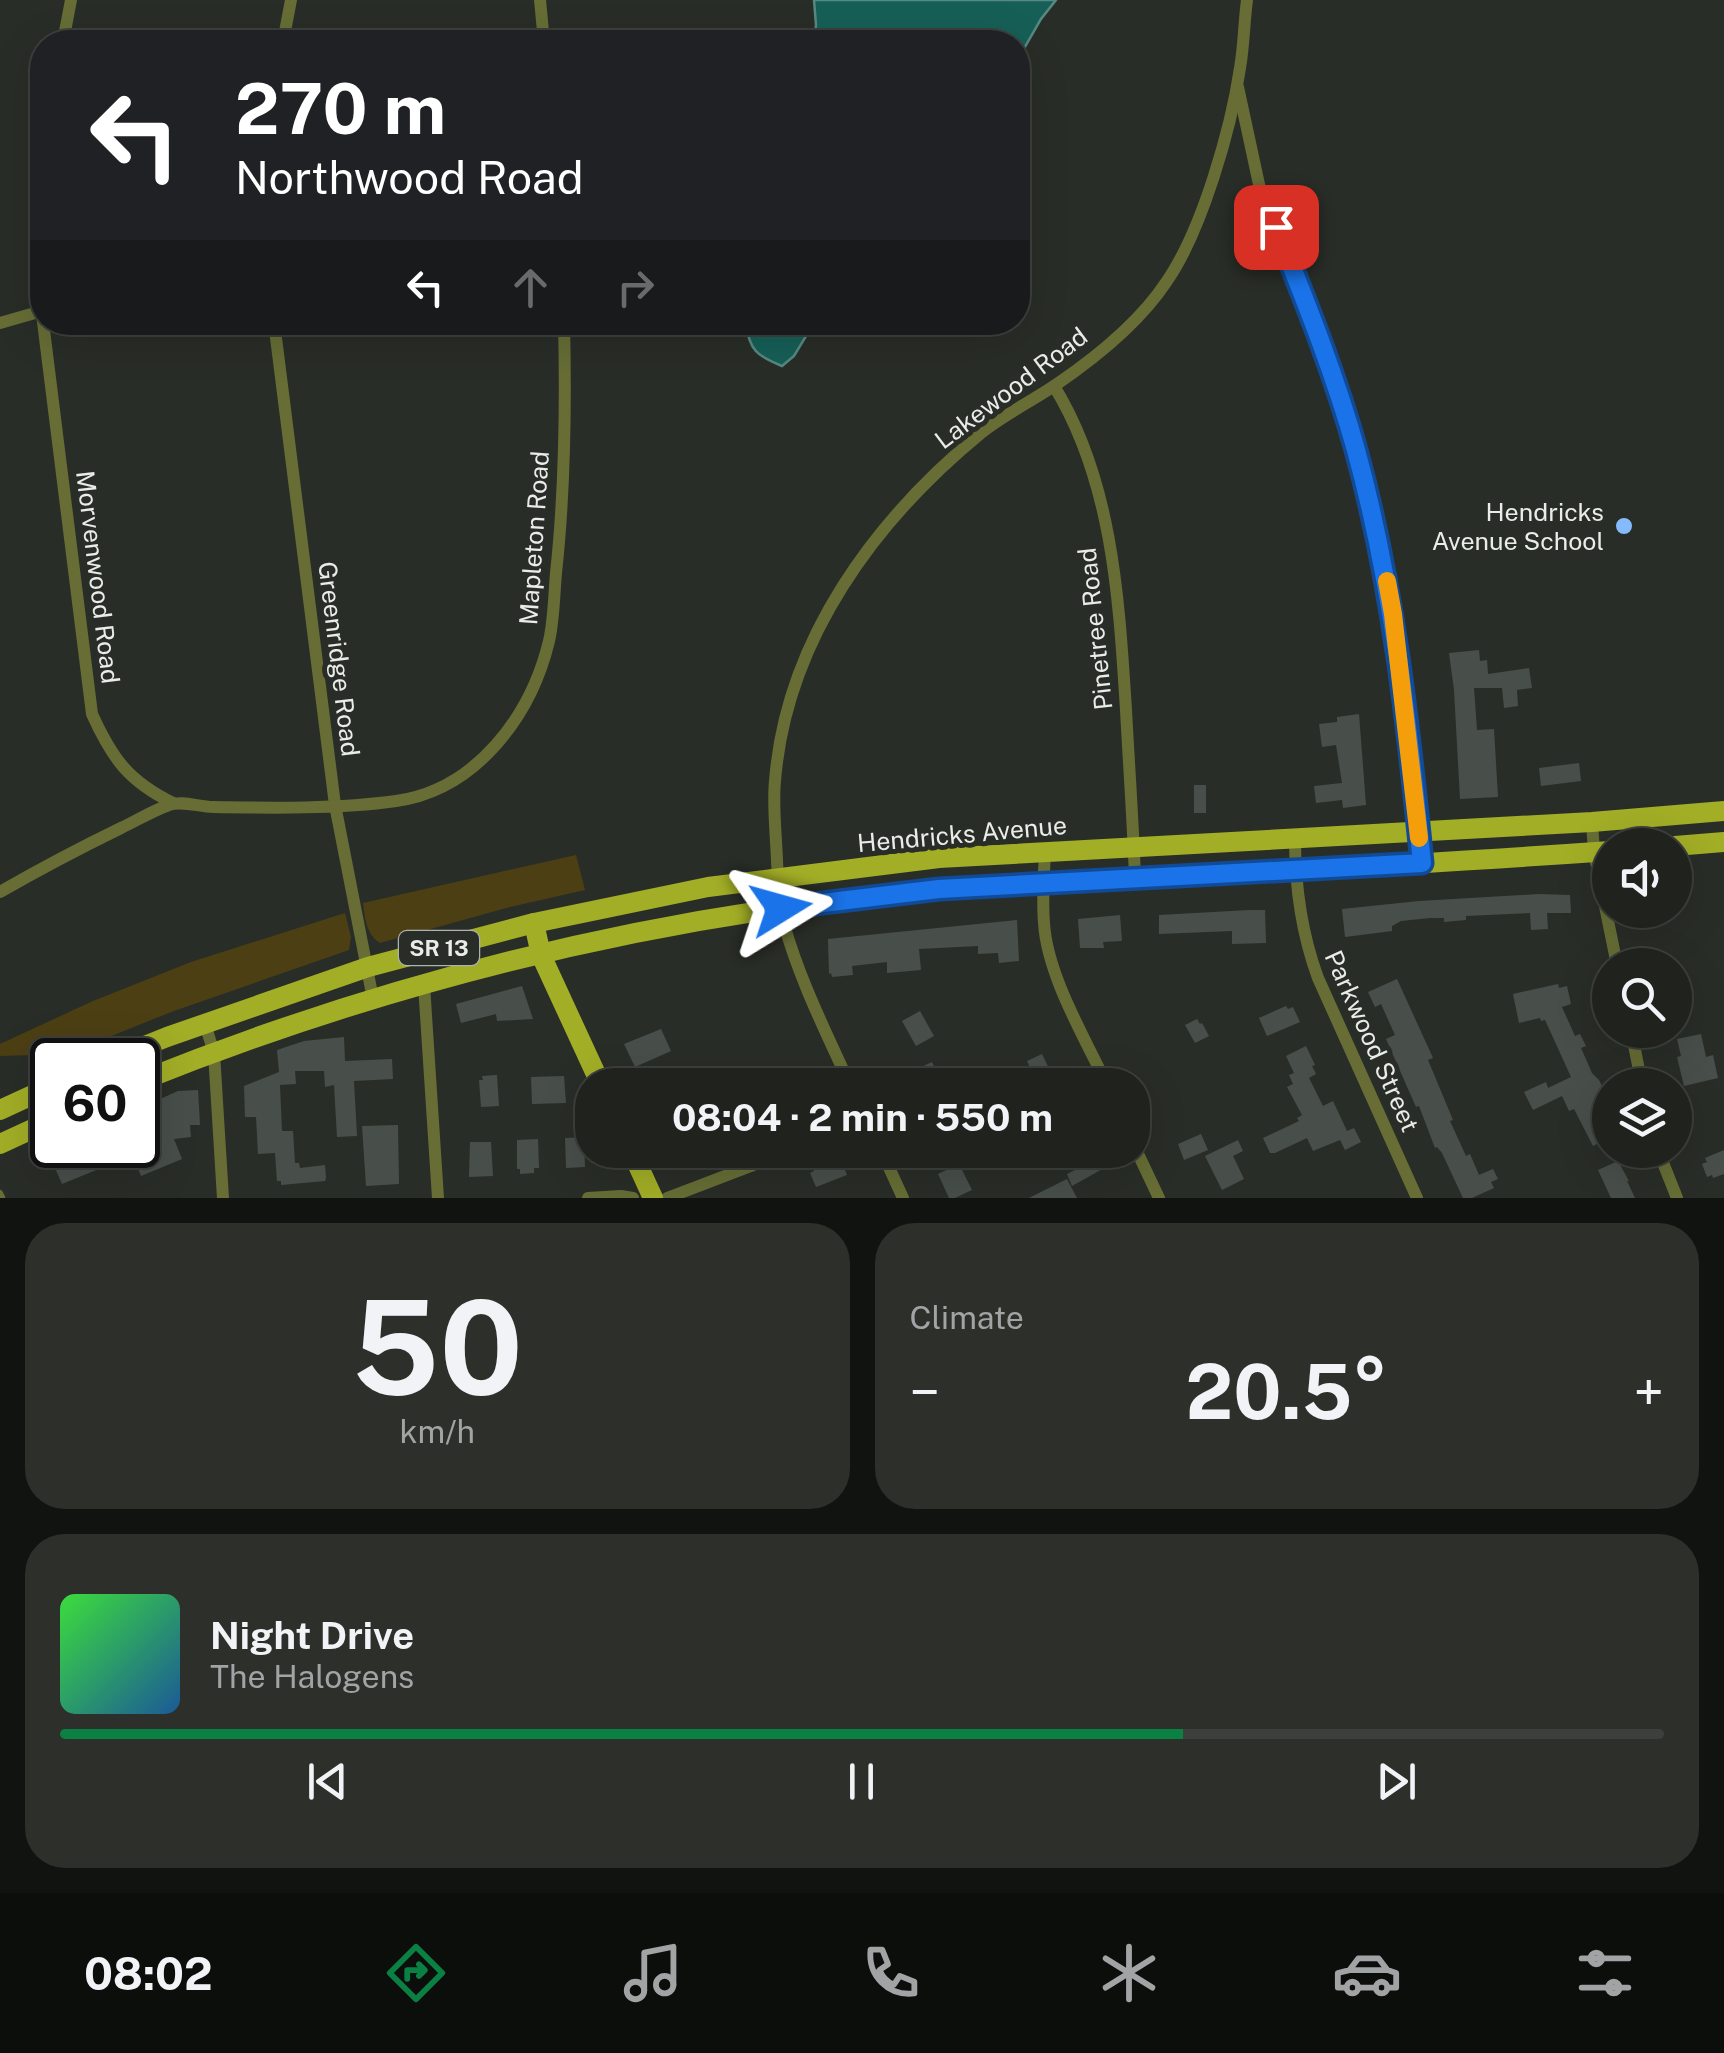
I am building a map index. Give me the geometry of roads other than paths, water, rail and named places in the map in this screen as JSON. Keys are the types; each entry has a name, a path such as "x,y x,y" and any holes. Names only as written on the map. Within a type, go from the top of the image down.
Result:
{"main road":[{"name":"Hendricks Avenue","path":"160,1041 368,967 525,926 708,887 938,858 1592,822 1724,810"},
{"path":"1692,845 1724,842"},
{"name":"SR 13","path":"160,1074 424,985 631,934 781,908 939,889 1592,852"},
{"path":"424,985 445,959 478,949 525,926 593,1068"},
{"path":"0,1110 30,1096"},
{"path":"0,1144 30,1130"},
{"path":"639,1168 653,1198"}],"street":[{"path":"65,30 71,0"},
{"path":"286,30 292,0"},
{"path":"540,0 543,30"},
{"name":"Lakewood Road","path":"842,1068 798,967 781,908 778,877 774,799 784,721 805,658 829,608 882,530 926,481 988,427 1085,364 1135,320 1168,281 1182,257 1215,171 1237,84 1248,0"},
{"path":"1237,84 1260,189 1344,409 1376,527 1393,614 1422,863"},
{"path":"0,323 30,319"},
{"name":"Morvenwood Road","path":"44,335 92,714 125,770 146,790 172,803"},
{"name":"Greenridge Road","path":"276,335 335,805 373,999"},
{"name":"Mapleton Road","path":"172,803 208,808 397,801 428,793 455,780 480,763 504,735 522,709 549,639 560,543 564,335"},
{"name":"Pinetree Road","path":"1054,386 1081,438 1106,528 1122,647 1135,878"},
{"path":"0,892 172,803"},
{"path":"1592,822 1594,828"},
{"name":"Parkwood Street","path":"1295,838 1296,894 1306,946 1417,1198"},
{"path":"1045,851 1044,924 1054,969 1098,1068"},
{"path":"424,985 438,1198"},
{"path":"204,1024 214,1053 223,1198"},
{"path":"667,1198 746,1168"},
{"path":"889,1168 903,1198"},
{"path":"1145,1168 1159,1198"},
{"path":"1666,1168 1678,1198"},
{"path":"588,1198 633,1198"}],"water":[{"path":"814,0 1056,0 1030,38 1030,30 815,30"},
{"path":"748,335 807,335 794,356 782,366 766,359"}],"place":[{"name":"Hendricks Avenue School","path":"1624,526"}]}
